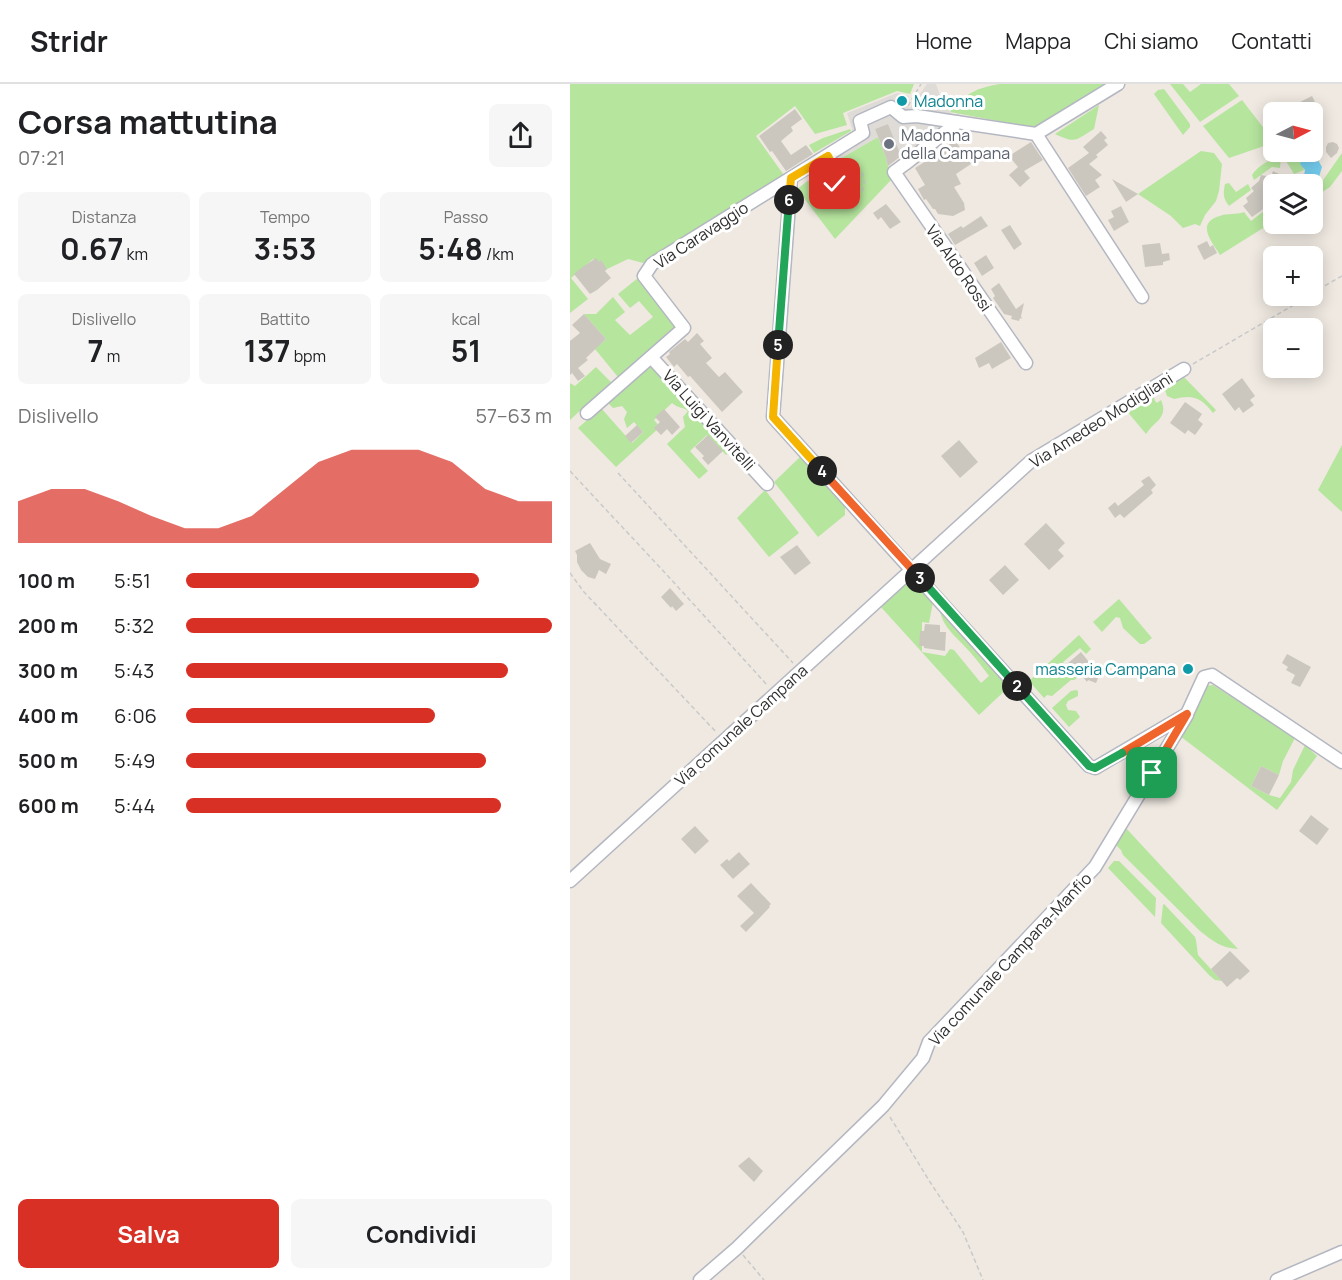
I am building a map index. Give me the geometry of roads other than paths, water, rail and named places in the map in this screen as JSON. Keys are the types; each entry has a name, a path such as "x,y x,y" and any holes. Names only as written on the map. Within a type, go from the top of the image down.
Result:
{"street":[{"path":"958,122 1036,134 1118,84"},
{"name":"Via Caravaggio","path":"587,413 684,328 644,276 652,264 828,156 863,133 861,121 891,107 903,117 917,116 958,122"},
{"name":"Via Aldo Rossi","path":"958,122 894,172 1026,363"},
{"path":"1036,134 1142,297"},
{"path":"791,178 773,417 1089,766 1095,768 1187,714"},
{"name":"Via Luigi Vanvitelli","path":"651,357 767,484"},
{"name":"Via Amedeo Modigliani","path":"911,569 1031,461 1184,369"},
{"name":"Via comunale Campana","path":"570,881 911,569"},
{"name":"Via comunale Campana-Manfio","path":"700,1280 737,1248 883,1106 923,1058 929,1042 1095,867 1187,714 1204,677 1212,675 1342,762"},
{"path":"1277,1280 1342,1252"}],"water":[{"path":"1301,162 1319,162 1322,167 1320,174 1304,174 1305,170"}],"place":[{"name":"Madonna","path":"902,101"},
{"name":"Madonna della Campana","path":"889,144"},
{"name":"masseria Campana","path":"1188,669"}]}
